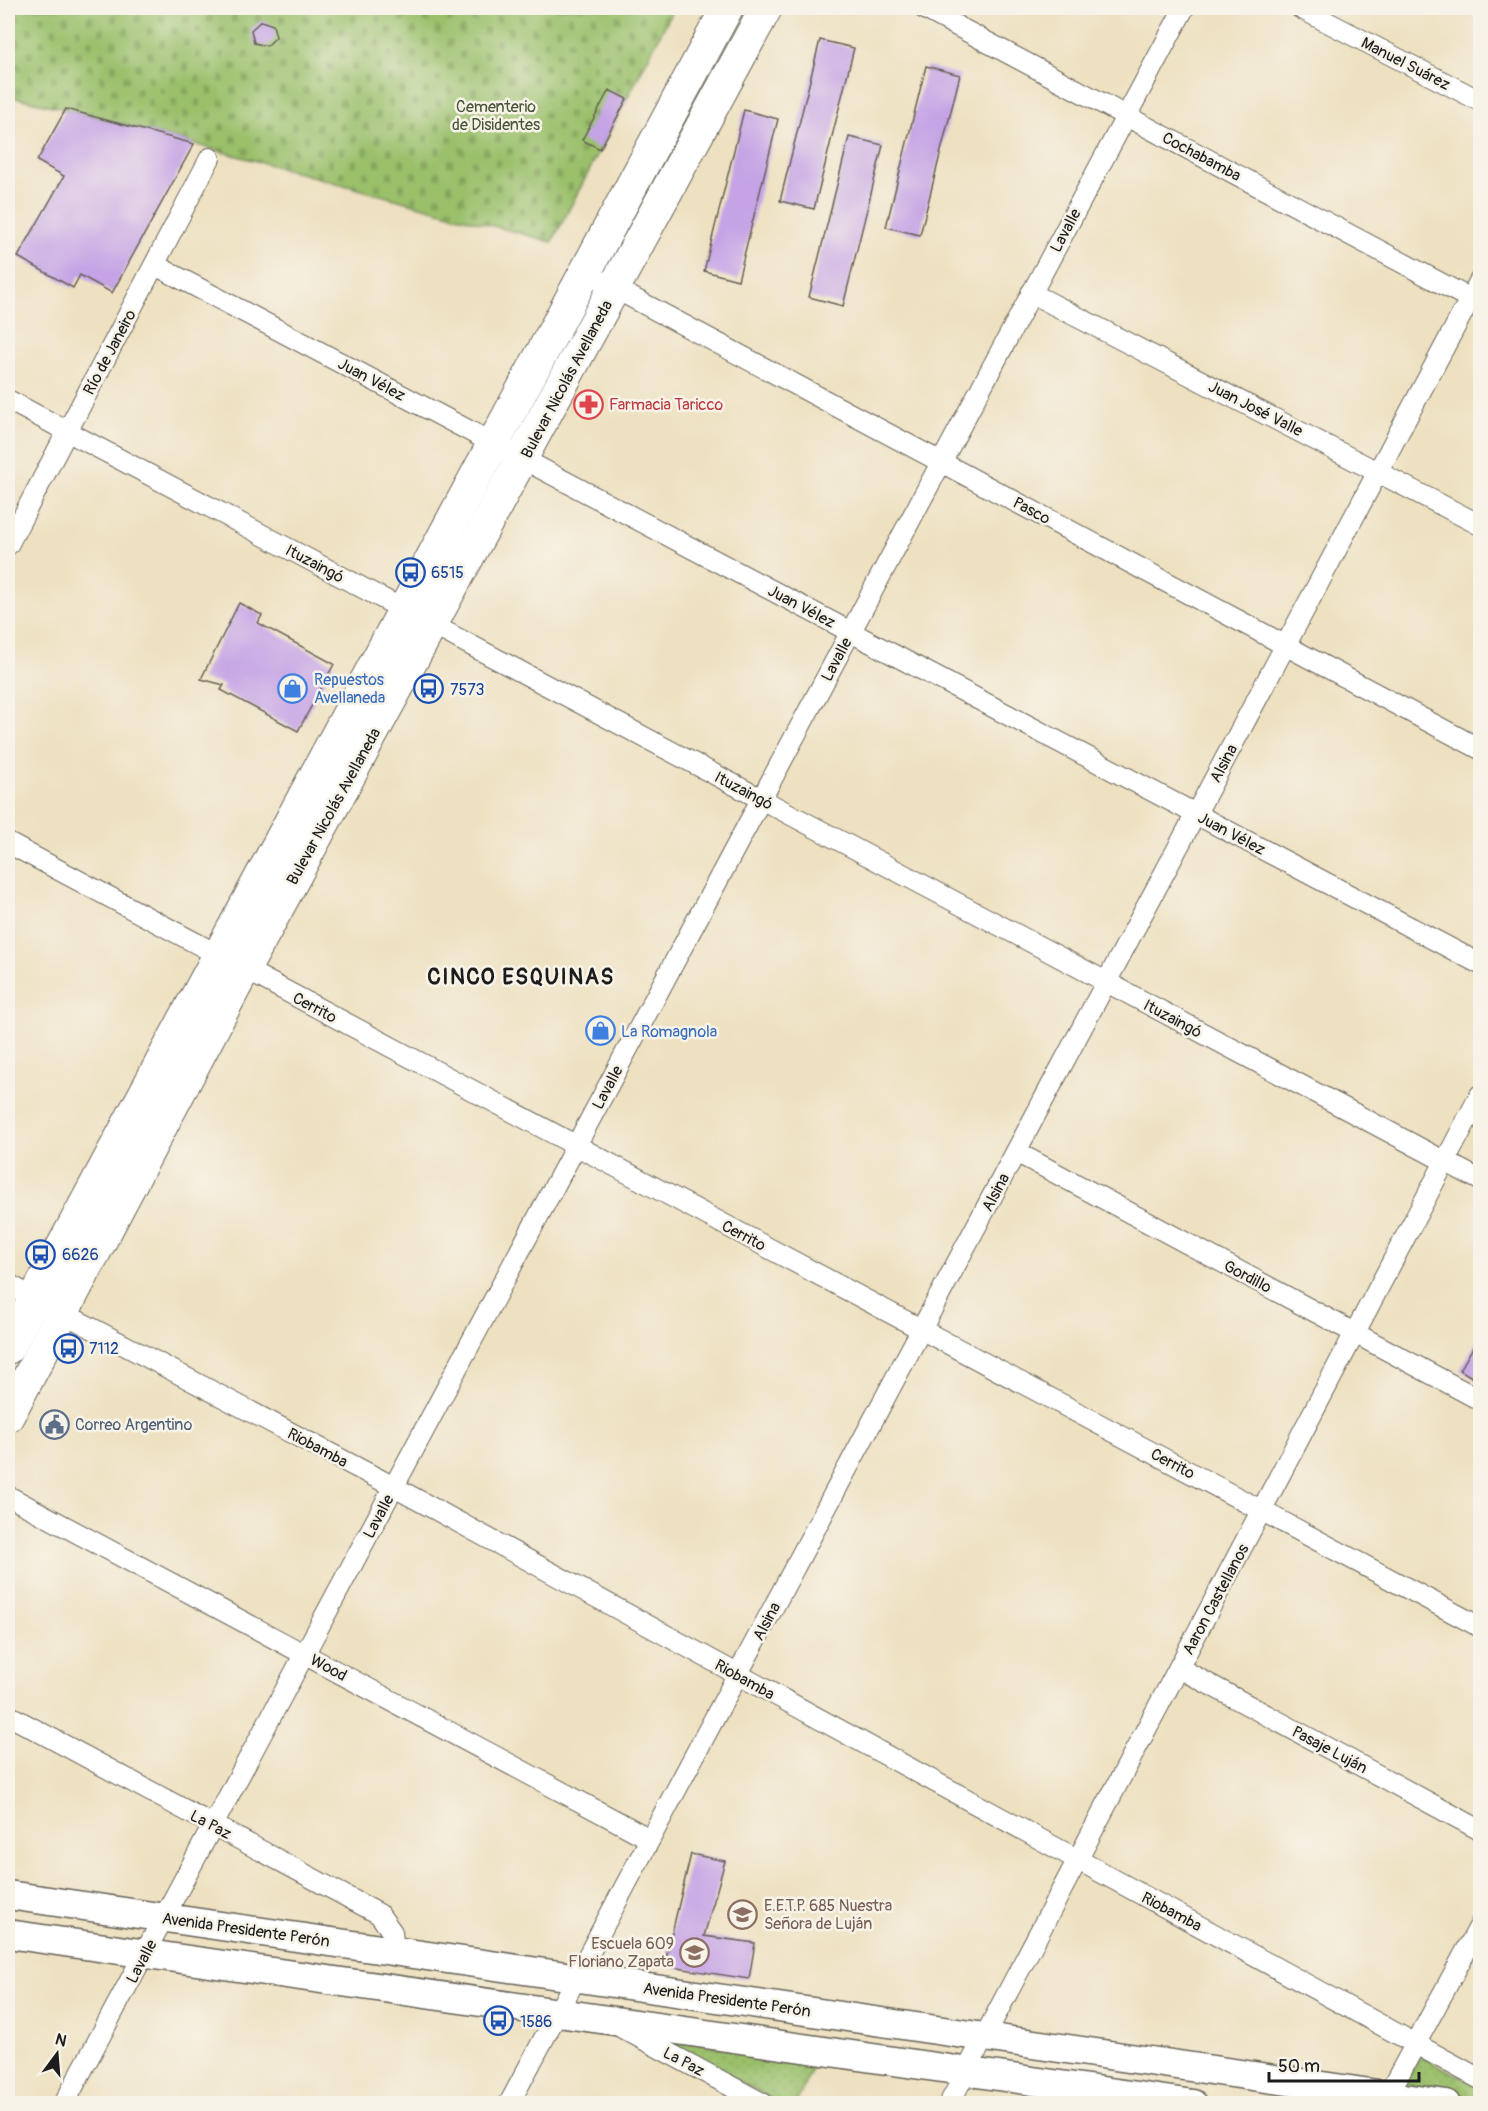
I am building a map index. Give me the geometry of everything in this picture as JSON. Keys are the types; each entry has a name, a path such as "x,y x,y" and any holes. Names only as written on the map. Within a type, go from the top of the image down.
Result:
{"main road":[{"name":"Bulevar Nicolás Avellaneda","path":"8,1348 21,1291 217,955 727,8"},
{"name":"Bulevar Nicolás Avellaneda","path":"8,1416 244,970 766,8"},
{"name":"Avenida Presidente Perón","path":"8,1895 985,2037 1386,2099 1446,2103"},
{"path":"8,1934 1193,2103"}],"street":[{"name":"Cochabamba","path":"923,8 1476,302"},
{"name":"Lavalle","path":"64,2103 1184,8"},
{"name":"Manuel Suárez","path":"1300,8 1480,101"},
{"name":"Río de Janeiro","path":"8,546 210,158"},
{"name":"Juan Vélez","path":"155,265 1480,964"},
{"name":"Pasco","path":"584,272 1480,749"},
{"name":"Alsina","path":"509,2103 1379,471 1476,302 1480,280"},
{"name":"Juan José Valle","path":"1031,293 1480,525"},
{"name":"Ituzaingó","path":"8,400 1480,1180"},
{"name":"Cerrito","path":"8,843 1480,1626"},
{"name":"Aaron Castellanos","path":"949,2103 1480,1095"},
{"name":"Gordillo","path":"1016,1152 1480,1400"},
{"name":"Riobamba","path":"21,1291 394,1487 1480,2079"},
{"name":"Wood","path":"8,1496 650,1839"},
{"name":"Pasaje Luján","path":"1179,1668 1480,1830"},
{"name":"La Paz","path":"8,1715 379,1914 392,1932 394,1950"},
{"path":"1386,2099 1480,1925"},
{"name":"La Paz","path":"604,2018 764,2103"}],"green space":[{"name":"Cementerio de Disidentes","path":"8,8 674,8 552,242 66,109 8,96"},
{"path":"660,2038 816,2060 796,2103 779,2103"},
{"path":"1420,2056 1480,2086 1480,2098 1407,2085 1406,2079"}],"building":[{"path":"261,21 273,25 276,37 267,46 254,43 251,30"},
{"path":"820,40 854,48 814,209 780,201"},
{"path":"926,66 960,75 920,235 886,227"},
{"path":"609,90 627,99 600,149 582,140"},
{"path":"66,109 194,144 112,293 80,275 73,288 18,257 64,176 37,161"},
{"path":"744,110 778,119 738,280 704,271"},
{"path":"849,137 883,145 843,306 809,297"},
{"path":"239,603 262,615 258,623 334,664 298,731 221,690 224,685 201,679"},
{"path":"1480,1335 1480,1382 1460,1370"},
{"path":"691,1854 725,1861 704,1936 755,1943 749,1979 664,1966"}],"place":[{"name":"Farmacia Taricco","path":"588,404"},
{"name":"6515","path":"410,572"},
{"name":"Repuestos Avellaneda","path":"293,688"},
{"name":"7573","path":"429,689"},
{"name":"La Romagnola","path":"600,1031"},
{"name":"6626","path":"41,1254"},
{"name":"7112","path":"68,1348"},
{"name":"Correo Argentino","path":"54,1424"},
{"name":"E.E.T.P. 685 Nuestra Señora de Luján","path":"743,1914"},
{"name":"Escuela 609 Floriano Zapata","path":"695,1952"},
{"name":"1586","path":"499,2021"}],"district":[{"name":"CINCO ESQUINAS","path":"521,976"}]}
